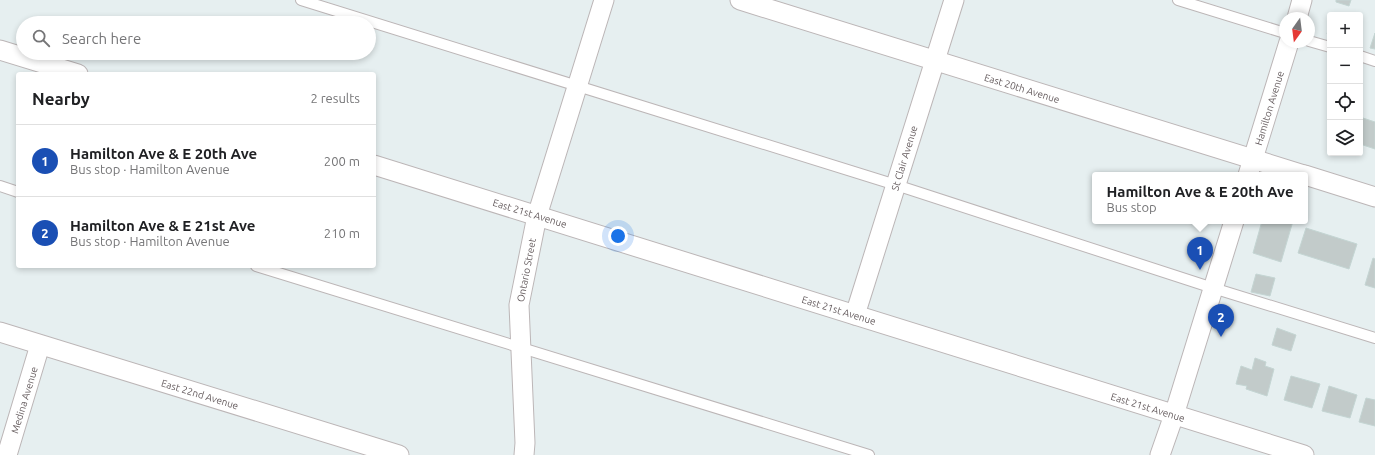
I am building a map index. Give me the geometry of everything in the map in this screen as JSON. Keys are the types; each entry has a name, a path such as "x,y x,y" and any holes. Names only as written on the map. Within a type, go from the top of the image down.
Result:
{"street":[{"name":"Ontario Street","path":"524,455 525,443 519,305 537,216 604,0"},
{"name":"East 20th Avenue","path":"740,0 934,61 1250,167 1284,172"},
{"name":"St Clair Avenue","path":"855,316 954,0"},
{"path":"1299,12 1302,0"},
{"name":"Hamilton Avenue","path":"1250,167 1287,48"},
{"path":"0,50 16,55"},
{"path":"32,60 72,72"},
{"name":"East 21st Avenue","path":"376,166 1304,455"},
{"name":"East 20th Avenue","path":"1308,176 1375,197"},
{"path":"1160,455 1174,415 1233,224"},
{"name":"East 22nd Avenue","path":"0,332 399,455"},
{"name":"Medina Avenue","path":"6,455 40,345"}],"lane":[{"path":"301,0 352,16"},
{"path":"1178,0 1279,31"},
{"path":"376,23 896,185 1213,288 1375,338"},
{"path":"1315,43 1327,46"},
{"path":"1363,57 1375,61"},
{"path":"0,186 16,191"},
{"path":"262,268 868,455"}],"building":[{"path":"1336,0 1351,0 1349,6 1336,2"},
{"path":"1375,33 1375,49 1370,48"},
{"path":"1363,118 1375,122 1375,149 1363,145"},
{"path":"1261,224 1292,224 1281,262 1253,253"},
{"path":"1306,228 1357,244 1349,269 1298,253"},
{"path":"1373,258 1375,259 1375,288 1365,285"},
{"path":"1256,274 1275,278 1270,296 1251,292"},
{"path":"1277,328 1296,335 1291,351 1272,345"},
{"path":"1255,358 1266,362 1265,366 1274,369 1267,396 1246,389 1247,386 1236,384 1241,366 1252,370"},
{"path":"1291,376 1320,384 1312,408 1284,400"},
{"path":"1329,386 1357,395 1350,418 1322,411"},
{"path":"1366,398 1375,400 1375,426 1359,422"}],"place":[{"name":"Hamilton Ave & E 20th Ave","path":"1200,270"},
{"name":"Hamilton Ave & E 21st Ave","path":"1221,337"}]}
